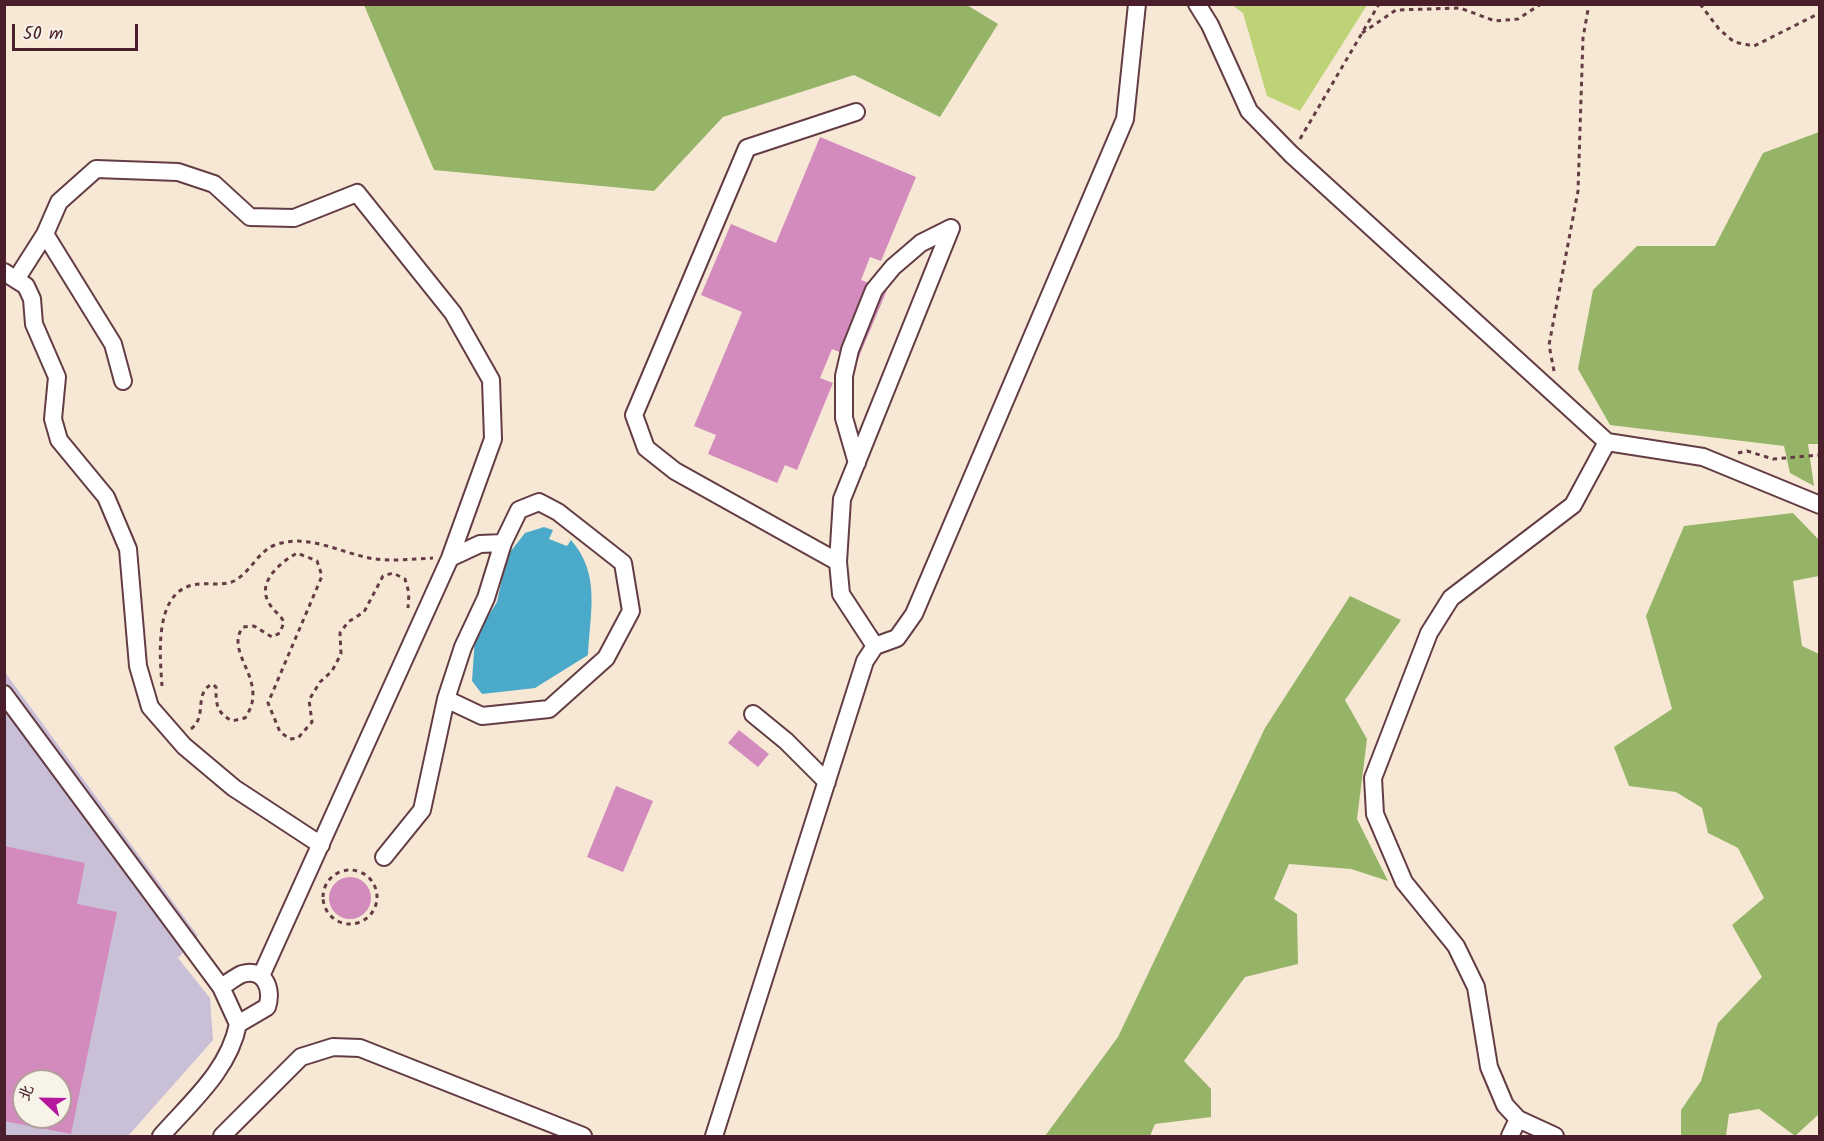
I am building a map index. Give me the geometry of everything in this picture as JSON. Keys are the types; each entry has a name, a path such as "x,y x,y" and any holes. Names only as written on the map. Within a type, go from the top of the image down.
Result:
{"street":[{"path":"714,1137 865,661 875,646 897,638 915,614 1125,119 1137,4"},
{"path":"1197,4 1210,25 1249,111 1291,154 1607,442 1703,458 1820,505"},
{"path":"838,561 675,471 646,448 634,415 747,148 855,112"},
{"path":"261,976 321,845 450,558 493,440 490,380 453,313 357,193 294,218 250,217 214,184 178,172 96,169 60,202 45,234 11,275 26,286 32,299 34,324 57,377 53,419 59,440 106,497 128,549 138,666 150,707 184,746 234,788 321,845"},
{"path":"857,463 844,418 844,376 850,350 874,290 893,267 921,243 951,228 857,463 842,499 838,561 841,594 875,646"},
{"path":"45,234 113,344 123,381"},
{"path":"1555,1137 1518,1119 1505,1105 1489,1067 1476,987 1456,946 1404,882 1375,814 1373,778 1429,633 1451,598 1573,506 1607,442"},
{"path":"384,858 422,810 446,699 463,647 486,598 503,543 519,510 539,502 558,512 623,564 631,611 606,658 549,709 482,716 446,699"},
{"path":"450,558 480,544 503,543"},
{"path":"4,694 221,987 238,1024 234,1045 225,1063 161,1137"},
{"path":"753,714 786,741 827,782"},
{"path":"221,987 243,974 261,976 268,984 271,996 267,1007 238,1024"},
{"path":"222,1137 301,1057 333,1047 360,1048 582,1137"},
{"path":"1510,1137 1518,1119"}],"path":[{"path":"1291,154 1379,4"},
{"path":"1362,33 1396,10 1460,8 1495,21 1518,19 1541,4"},
{"path":"1560,399 1549,345 1578,191 1583,38 1589,4"},
{"path":"1700,4 1719,29 1734,42 1754,46 1820,13"},
{"path":"1736,453 1747,451 1773,459 1820,455"},
{"path":"163,690 159,640 166,611 177,595 189,586 233,582 249,571 262,554 275,545 307,541 371,559 450,558"},
{"path":"183,729 191,729 198,723 202,714 200,698 204,688 212,684 216,687 216,707 222,716 232,721 245,718 252,708 253,691 245,662 236,644 237,635 243,627 254,626 272,637 280,633 284,622 266,597 266,586 274,569 297,553 317,561 322,576 268,703 280,732 290,739 298,738 312,722 309,700 320,682 332,671 341,654 340,633 348,622 364,612 383,576 393,573 405,579 410,593 407,614"},
{"path":"341,872 359,872 373,883 377,899 375,907 364,920 348,924 340,922 327,911 324,893 327,884 341,872"}],"shaded area":[{"path":"4,671 198,936 178,958 210,998 213,1040 128,1136 5,1136"}],"green space":[{"path":"364,5 967,5 998,24 940,117 854,75 723,117 654,191 434,170"},
{"path":"1232,5 1367,5 1300,111 1267,96 1243,13"},
{"path":"1819,132 1820,444 1808,444 1814,486 1790,473 1784,446 1610,425 1578,369 1593,290 1637,246 1715,246 1763,153"},
{"path":"1793,513 1820,541 1819,576 1793,581 1802,646 1819,654 1819,1114 1795,1136 1759,1109 1729,1114 1726,1136 1681,1136 1681,1110 1701,1081 1718,1023 1762,977 1732,925 1764,898 1738,848 1708,833 1702,808 1676,792 1629,786 1614,747 1672,709 1646,616 1684,526"},
{"path":"1350,596 1401,620 1345,700 1367,739 1357,819 1388,881 1351,869 1289,864 1274,899 1297,914 1298,964 1245,977 1184,1061 1211,1089 1211,1117 1155,1124 1150,1136 1045,1136 1118,1037 1265,728"}],"water":[{"path":"544,527 553,530 549,539 567,546 571,540 587,566 592,594 588,655 535,688 482,694 472,681 475,637 497,602 507,556 525,533"}],"building":[{"path":"820,137 916,177 881,261 870,257 861,280 887,290 858,359 832,349 820,378 833,383 797,470 785,465 777,483 708,454 716,435 694,426 742,312 701,295 731,224 776,243"},
{"path":"739,730 769,754 758,767 728,743"},
{"path":"616,786 653,801 623,872 587,857"},
{"path":"4,846 85,863 77,904 117,912 71,1134 45,1129 72,1129 72,1069 12,1069 12,1123 4,1121"},
{"path":"350,877 365,883 371,898 365,913 350,919 335,913 329,898 335,883"}]}
